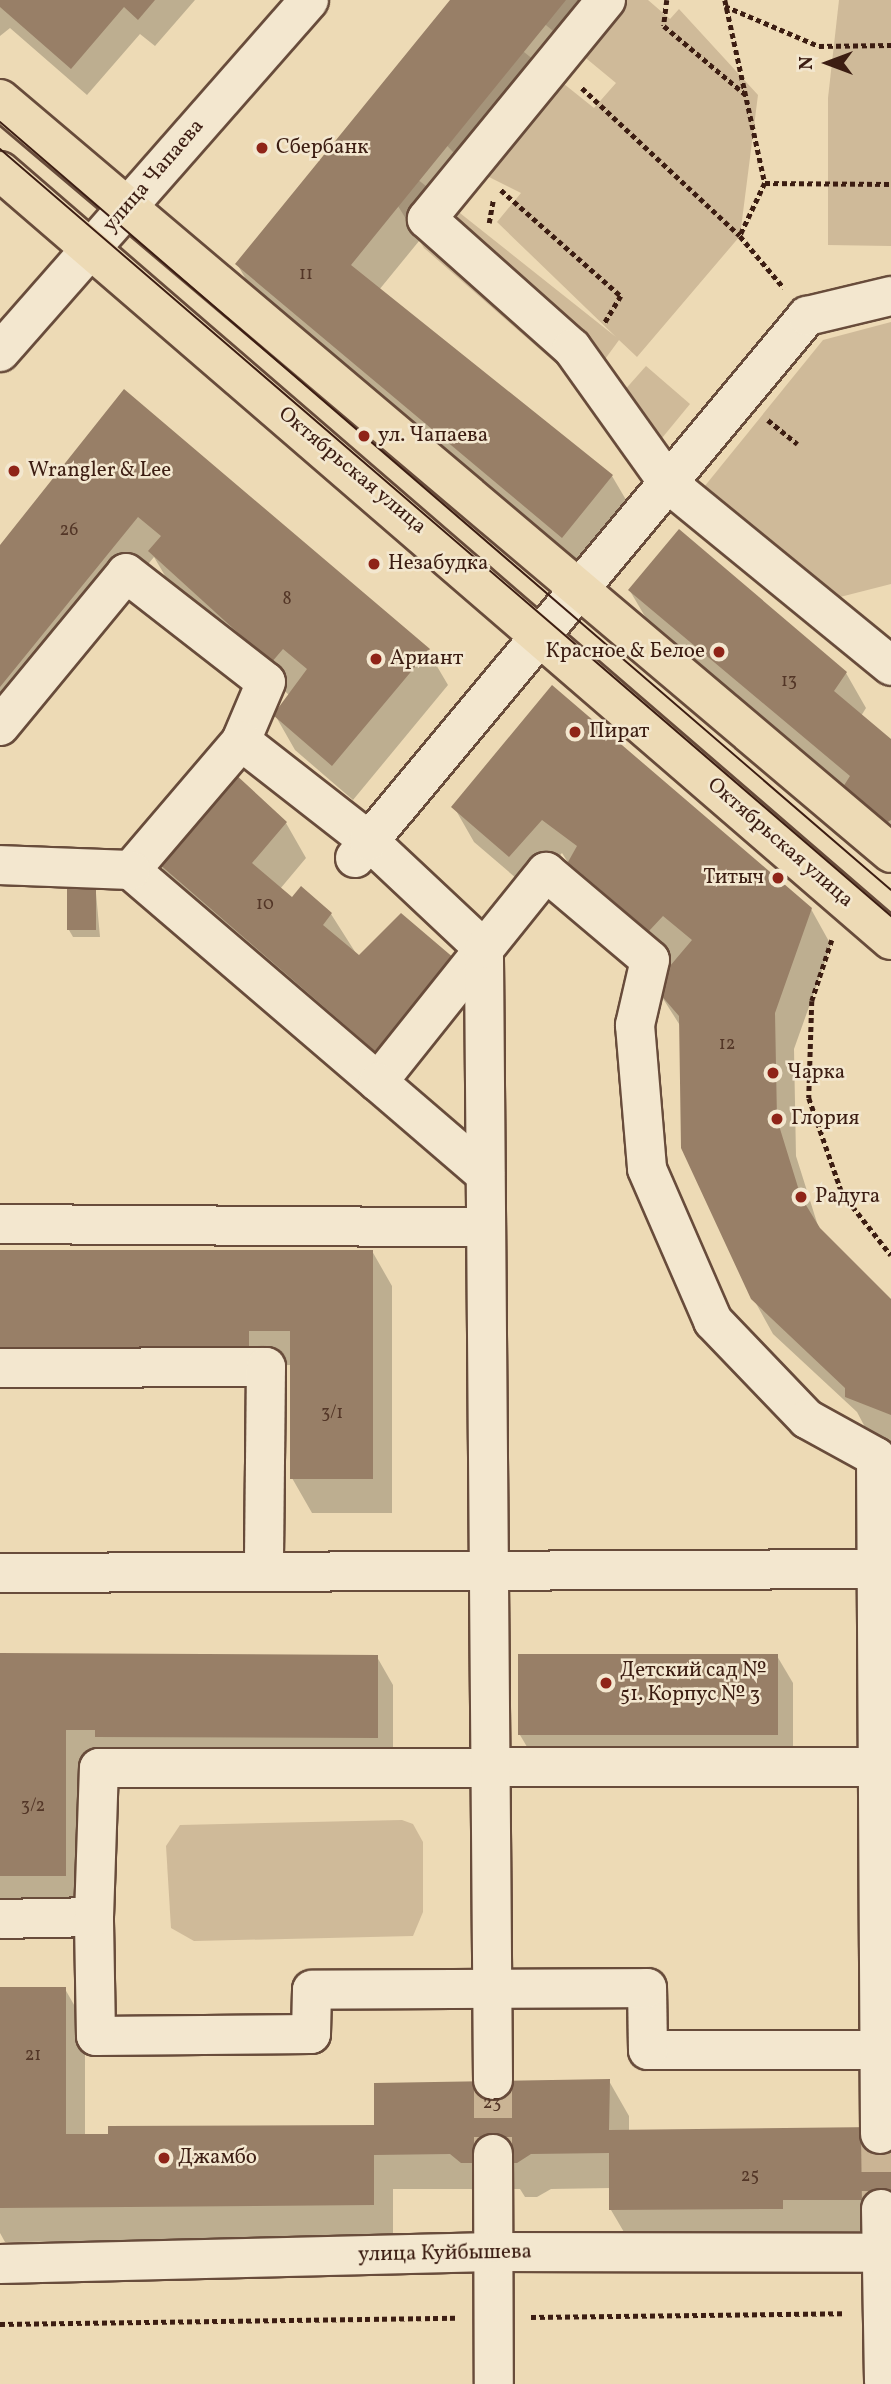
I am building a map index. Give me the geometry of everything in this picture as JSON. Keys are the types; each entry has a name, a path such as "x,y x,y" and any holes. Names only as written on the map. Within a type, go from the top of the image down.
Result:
{"main road":[{"path":"0,99 891,853"},
{"name":"Октябрьская улица","path":"0,171 544,635 891,940"}],"street":[{"name":"улица Чапаева","path":"0,352 309,0"},
{"path":"606,0 427,219 572,348 669,484 891,666"},
{"path":"362,850 544,635 807,316 891,296"},
{"path":"0,726 126,573 266,682 241,741 131,870"},
{"path":"241,741 362,850 484,949"},
{"path":"0,865 131,870 485,1174"},
{"path":"378,1082 546,872 650,960 635,1026 648,1169 713,1321 807,1419 876,1457 875,1569 883,1643 877,1767 876,2050 880,2134"},
{"path":"484,949 488,1991 493,2080"},
{"path":"0,1224 485,1227"},
{"path":"0,1368 266,1367 264,1568"},
{"path":"0,1573 264,1568 875,1569"},
{"path":"876,2050 648,2050 648,1989 312,1990 311,2035 96,2036 94,1917 99,1768 877,1767"},
{"path":"0,1919 94,1917"},
{"path":"493,2154 494,2384"},
{"path":"881,2209 885,2253 878,2312 884,2382"},
{"name":"улица Куйбышева","path":"0,2264 493,2252 885,2253"}],"path":[{"path":"667,0 664,26 746,94"},
{"path":"725,3 765,183 740,236"},
{"path":"725,3 819,46 891,45"},
{"path":"560,55 577,84 740,236 807,316"},
{"path":"765,183 891,184"},
{"path":"496,186 621,296 604,325 572,348"},
{"path":"852,906 826,954 812,1001 809,1098 842,1193 891,1255"},
{"path":"0,2324 878,2312"}],"shaded area":[{"path":"559,0 648,0 670,19 679,9 758,95 740,236 637,357 619,340 584,388 424,248 393,198 412,175 616,337 497,222 521,193 465,165 439,137 519,48 594,108 616,83 541,21"},
{"path":"839,0 891,0 891,246 828,245 828,98"},
{"path":"891,322 891,584 840,597 704,487 823,340"},
{"path":"646,366 690,404 653,449 607,410"},
{"path":"402,1820 413,1824 423,1842 423,1912 413,1936 194,1941 171,1928 166,1846 180,1825"}],"building":[{"path":"0,0 155,0 138,20 124,7 71,69 0,7"},
{"path":"450,0 566,0 351,265 613,475 562,538 235,264"},
{"path":"124,389 430,649 332,766 273,715 307,669 283,649 271,663 148,551 161,536 138,517 0,687 0,545"},
{"path":"679,529 847,672 834,691 891,739 891,820 886,823 843,787 850,776 628,590"},
{"path":"552,685 812,908 775,1013 777,1119 801,1197 820,1228 891,1299 891,1415 845,1397 845,1388 751,1299 681,1148 679,1016 653,986 692,940 663,916 649,931 568,862 577,846 542,820 509,857 451,807"},
{"path":"234,773 287,822 252,863 292,897 301,886 332,913 323,925 359,955 401,913 455,959 375,1051 158,863"},
{"path":"67,881 96,881 96,930 67,930"},
{"path":"0,1250 373,1250 373,1479 290,1479 290,1331 249,1331 249,1348 0,1349"},
{"path":"0,1653 378,1655 378,1738 95,1737 95,1730 66,1730 66,1876 0,1876"},
{"path":"518,1654 778,1654 778,1735 518,1735"},
{"path":"0,1987 66,1987 66,2134 108,2134 108,2126 374,2125 374,2083 610,2079 609,2130 877,2127 891,2134 891,2209 863,2209 863,2200 783,2200 783,2209 609,2210 609,2153 531,2154 517,2163 461,2163 450,2154 374,2155 374,2205 0,2208"}],"tunnel":[{"path":"493,2080 493,2154"},
{"path":"880,2134 881,2209"}],"tram line":[{"path":"0,122 891,890"},
{"path":"0,149 891,916"}],"place":[{"name":"Сбербанк","path":"262,148"},
{"name":"ул. Чапаева","path":"364,436"},
{"name":"Wrangler & Lee","path":"14,471"},
{"name":"Незабудка","path":"374,564"},
{"name":"Красное & Белое","path":"719,652"},
{"name":"Ариант","path":"376,659"},
{"name":"Пират","path":"575,732"},
{"name":"Титыч","path":"778,878"},
{"name":"Чарка","path":"773,1073"},
{"name":"Глория","path":"777,1119"},
{"name":"Радуга","path":"801,1197"},
{"name":"Детский сад № 51. Корпус № 3","path":"606,1683"},
{"name":"Джамбо","path":"164,2158"}]}
